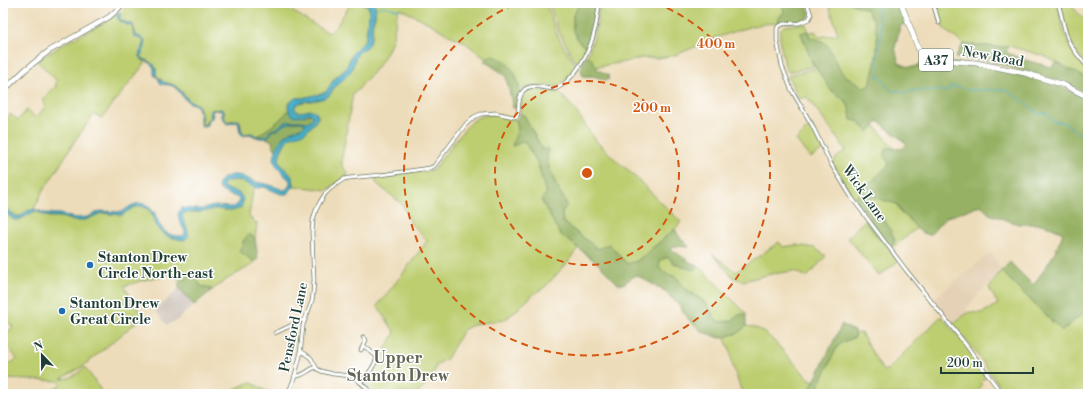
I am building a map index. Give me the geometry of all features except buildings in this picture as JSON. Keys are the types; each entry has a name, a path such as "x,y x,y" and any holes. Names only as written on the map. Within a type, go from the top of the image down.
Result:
{"highway":[{"name":"New Road","path":"901,3 918,48 921,53 927,57 937,60 976,63 1025,73 1064,85 1088,97"}],"main road":[{"path":"3,91 26,69 49,51 109,17 123,3"}],"street":[{"name":"Pensford Lane","path":"288,394 295,376 301,351 303,325 312,301 314,280 312,252 313,220 324,194 344,179 430,168 434,166 466,124 474,117 481,114 495,112 514,117 517,116 519,98 526,88 533,87 554,89 561,86 578,70 584,58 595,31 599,3"},
{"name":"Wick Lane","path":"807,3 811,14 809,19 800,23 783,24 778,26 777,29 777,41 782,66 791,89 812,124 831,164 852,198 906,270 963,340 1002,394"},
{"path":"933,3 939,23"},
{"path":"1058,3 1064,30 1069,42 1076,54 1088,67"},
{"path":"275,333 305,319"},
{"path":"361,350 366,340 363,337"},
{"path":"360,382 370,372 377,358 364,346"},
{"path":"301,351 311,358 318,369 326,373 350,376 360,382 373,394"},
{"path":"295,376 297,377 302,375 316,366"}],"shaded area":[{"path":"991,252 1003,272 980,292 966,310 967,312 951,324 934,303 935,299"},
{"path":"179,288 194,305 176,321 167,325 155,310"}],"green space":[{"path":"127,3 278,3 329,33 337,25 351,3 363,3 369,7 369,14 365,39 350,58 346,69 334,79 326,92 302,98 295,98 289,103 289,109 282,117 257,136 251,133 242,133 240,121 235,120 226,122 224,110 211,110 211,116 205,125 202,125 198,105 189,101 174,85 163,82 156,76 155,67 142,58 141,54 144,40 136,35 133,24 123,22 119,19 120,13 126,7"},
{"path":"374,3 546,3 554,27 577,69 557,87 532,86 527,87 519,94 519,84 514,72 488,57 486,59 463,41 399,8 393,36 386,54 360,88 353,93 342,158 342,165 348,173 347,176 327,190 294,186 291,175 279,160 279,155 288,138 300,134 312,126 318,118 318,116 297,111 294,108 295,105 329,96 335,86 352,69 357,53 366,47 372,37 376,7"},
{"path":"549,3 578,3 578,7 573,15 573,30 579,42 586,47 581,61 576,62 567,47 558,30"},
{"path":"578,3 598,3 593,29 586,47 579,42 573,30 573,15 578,7"},
{"path":"600,3 782,3 784,12 779,18 778,23 749,27 721,36 673,56 642,58 595,67 587,57 596,31"},
{"path":"782,3 806,3 810,14 808,18 799,21 778,23 779,18 784,12"},
{"path":"828,3 852,3 866,9 873,19 877,38 874,70 870,85 864,88 841,71 825,43 810,37 808,33 815,31 819,37 838,34"},
{"path":"852,3 900,3 907,23 900,26 895,48 899,63 913,67 925,59 980,66 1005,71 1056,85 1076,93 1088,101 1088,309 1062,331 1001,271 1010,262 1033,285 1054,254 1063,233 1043,224 1018,224 989,214 981,205 945,218 930,235 918,230 905,215 902,214 897,204 872,197 868,198 866,203 884,220 895,241 891,246 880,240 866,223 869,217 854,199 889,164 884,154 887,148 902,149 907,144 878,121 868,132 858,121 851,120 847,102 831,90 812,62 801,33 807,31 810,37 825,43 843,74 864,88 870,85 874,70 877,46 876,31 873,19 866,9"},
{"path":"934,3 1056,3 1066,37 1075,54 1088,70 1088,79 1044,56 1009,46 999,47 963,44 944,29 940,22"},
{"path":"1070,3 1088,22 1088,65 1077,53 1066,29 1061,4"},
{"path":"117,14 120,21 132,26 133,33 137,38 144,41 144,46 140,53 142,60 146,62 102,118 94,114 44,189 34,209 20,216 15,215 3,206 3,123 10,114 18,120 27,110 36,118 45,107 43,98 56,86 56,80 37,61 65,43 107,21"},
{"path":"805,23 809,31 801,33 814,66 788,72 786,70 780,43 780,30 784,26"},
{"path":"963,44 999,47 1009,46 1006,52 1025,60 1051,67 1056,62 1088,79 1088,94 1063,82 987,61 955,58"},
{"path":"493,55 506,62 514,72 519,84 519,94 516,108 513,108 506,77 484,61"},
{"path":"586,56 590,57 598,70 608,75 609,79 607,80 593,76 583,76 581,69"},
{"path":"816,68 831,90 847,102 851,120 858,121 868,132 875,126 895,149 887,148 884,154 889,164 854,199 833,164 836,158 846,150 807,97 799,99 788,76"},
{"path":"530,89 559,92 575,110 597,142 681,222 675,229 637,261 627,264 609,244 598,249 563,222 562,212 567,204 556,185 547,161 548,149 543,150 524,115 520,114 523,97"},
{"path":"289,109 291,113 304,116 311,114 313,116 312,119 308,122 287,122 272,130 267,136 257,136 279,121"},
{"path":"495,114 516,120 518,128 513,146 524,141 538,164 546,194 541,200 560,234 578,248 569,261 546,286 534,294 504,320 475,324 463,330 447,359 436,366 432,378 416,394 375,394 363,381 369,376 395,333 377,306 427,241 411,224 401,203 376,183 376,177 392,176 409,172 430,171 435,168 455,141 472,122 481,116"},
{"path":"520,114 524,115 542,150 548,148 547,162 556,185 567,205 562,212 563,222 598,249 609,244 627,264 637,261 675,229 678,235 689,247 674,246 671,249 691,263 698,265 695,270 677,264 668,257 660,260 659,268 665,273 676,277 685,288 706,303 717,322 731,321 739,315 746,313 746,326 738,333 720,338 703,332 690,321 680,307 665,291 636,275 623,284 618,284 596,262 560,234 541,199 546,194 538,164 525,141 512,146 518,128 516,120"},
{"path":"301,122 306,124 285,135 276,150 272,141 266,138 270,135 272,130 278,130 280,127 289,123"},
{"path":"811,125 824,150 810,158 796,140"},
{"path":"241,180 255,187 249,216 255,223 257,222 255,238 249,234 239,251 255,262 212,290 208,287 202,287 191,273 187,278 180,282 174,275 167,273 162,278 155,277 124,286 143,317 82,367 61,379 74,376 85,367 103,394 46,394 61,384 58,381 3,379 3,368 17,359 3,340 3,336 13,327 8,322 3,326 3,210 19,220 36,211 49,217 61,217 74,221 102,213 122,215 133,207 142,206 151,212 158,229 161,232 169,237 182,240 187,229 182,220 182,214 214,209 232,210 241,208 243,200 239,193 226,189 223,186 225,182"},
{"path":"872,197 897,204 901,214 905,215 917,228 893,247 891,246 893,245 893,236 885,221 865,203 867,198"},
{"path":"865,220 867,220 897,260 897,262 879,276 847,238"},
{"path":"249,234 255,238 258,259 255,262 239,251 244,240"},
{"path":"779,242 783,247 796,245 815,248 826,256 807,277 795,271 771,274 743,281 734,278 712,254 736,272"},
{"path":"668,257 673,263 695,270 698,265 746,313 739,315 731,321 717,322 706,303 685,288 676,277 665,273 659,268 660,260"},
{"path":"1001,271 1062,331 1088,309 1088,394 1004,394 980,358 952,324 969,312 982,313 998,304 989,288"},
{"path":"192,273 202,287 208,287 212,290 194,305 179,288 179,282 187,278 188,274"},
{"path":"941,316 962,341 987,376 981,382 982,386 977,392 979,394 815,394 837,347 843,342 855,337 855,334 861,333 883,371 888,369"},
{"path":"842,324 855,332 855,337 843,342 837,347 815,394 808,394"},
{"path":"746,326 761,330 772,339 808,378 814,381 808,394 747,394 741,390 732,363 730,350 724,337 738,333"},
{"path":"250,382 271,394 224,394"}],"water":[{"path":"363,3 374,3 375,5 370,42 358,53 350,72 334,88 330,95 319,100 302,102 295,106 295,110 299,112 313,110 317,113 318,117 306,132 289,138 281,152 279,159 280,164 290,174 293,179 294,186 287,194 281,194 264,187 257,188 238,180 228,181 223,184 224,188 236,192 241,196 241,208 232,211 216,209 183,213 182,215 188,234 188,237 185,240 169,237 161,232 158,229 151,212 142,206 134,207 122,215 102,213 80,221 46,216 36,211 20,219 14,220 3,210 3,206 18,217 27,211 34,209 45,213 61,214 74,218 88,217 100,211 122,212 133,205 140,203 148,206 154,212 163,230 170,234 182,236 185,232 178,217 181,208 201,209 215,206 233,207 238,204 238,198 219,189 219,182 228,176 243,176 255,182 270,185 283,190 286,189 289,186 290,181 276,165 274,156 284,136 306,124 295,122 284,125 278,130 272,130 269,136 265,138 250,134 244,136 240,133 238,122 227,124 222,117 222,111 213,110 212,118 206,126 202,127 197,106 189,103 179,91 171,85 160,83 158,78 154,75 154,68 150,63 140,57 140,52 144,42 143,40 135,37 132,26 120,21 117,18 117,15 120,13 120,20 132,24 136,35 144,40 145,47 141,56 152,63 155,67 156,76 163,82 174,85 189,101 199,107 202,125 205,125 211,116 211,110 222,109 227,122 239,120 242,133 251,133 263,137 271,130 278,128 281,124 289,121 308,122 312,119 313,116 310,113 299,116 293,115 290,113 288,105 295,98 302,98 326,92 334,79 346,69 353,52 363,43 366,38 369,7"}],"waterway":[{"path":"874,3 878,10 881,37 877,60 880,71 877,76 883,79 886,86 893,92 897,90 906,93 911,91 927,90 948,91 951,86 961,88"},
{"path":"377,7 388,7 400,10"},
{"path":"965,89 1006,90 1034,109 1037,114 1046,113 1053,120 1063,122 1088,140"}],"place":[{"name":"Stanton Drew Circle North-east","path":"90,265"},
{"name":"Stanton Drew Great Circle","path":"62,311"}],"district":[{"name":"Upper Stanton Drew","path":"398,366"}]}
